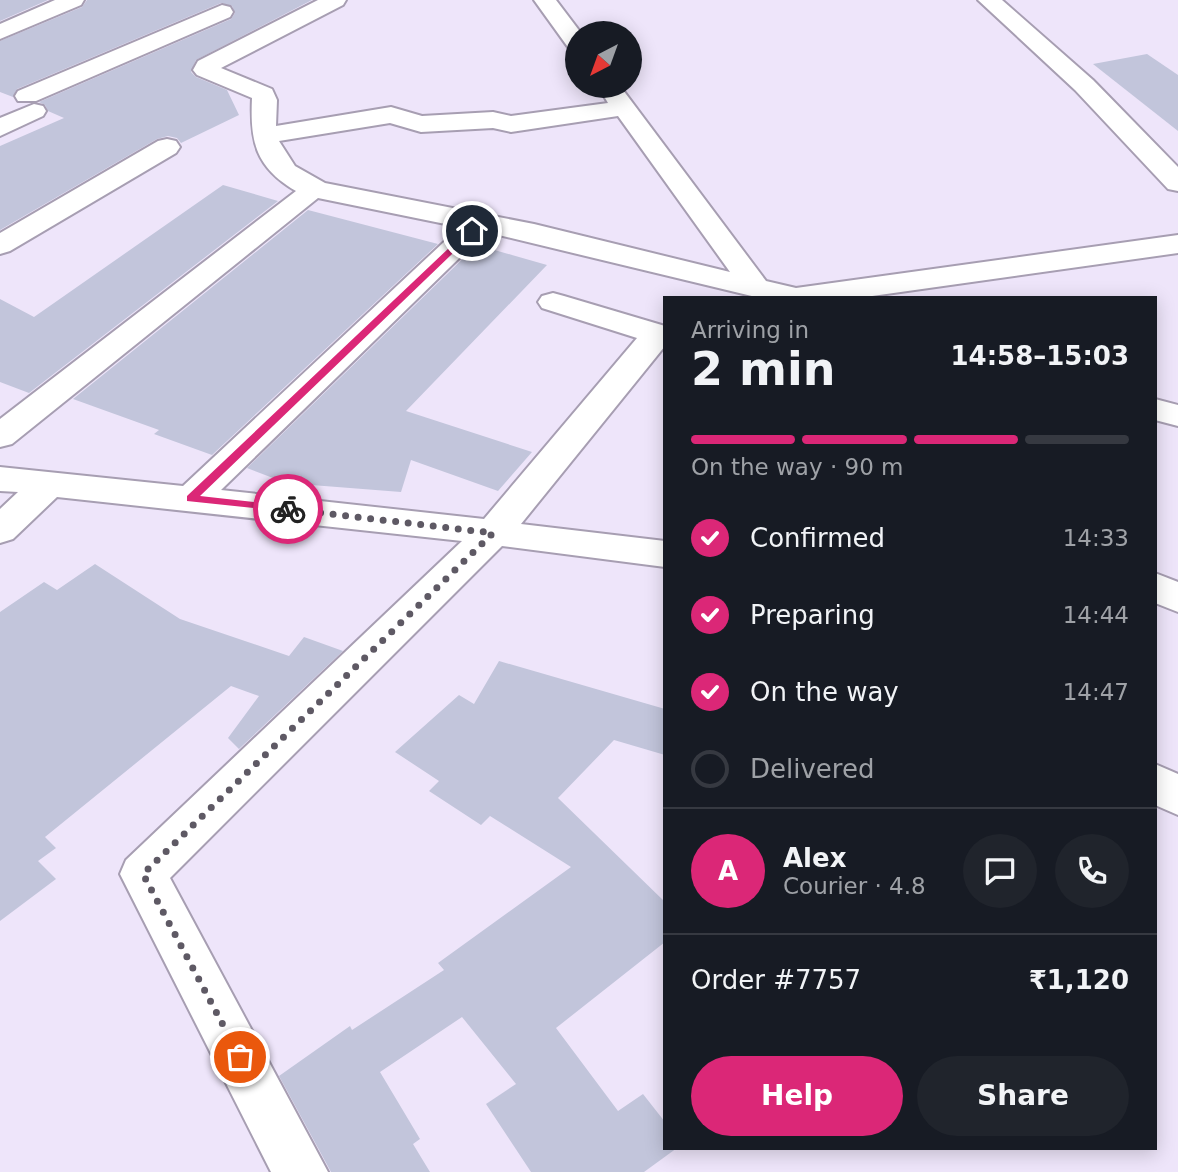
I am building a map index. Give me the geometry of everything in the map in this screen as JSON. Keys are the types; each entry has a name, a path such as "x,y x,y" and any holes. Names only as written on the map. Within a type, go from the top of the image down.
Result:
{"street":[{"path":"0,32 73,0"},
{"path":"190,0 275,31"},
{"path":"335,0 206,66 205,70 263,94 264,136 280,168 313,189 534,233 794,296"},
{"path":"545,0 565,27"},
{"path":"989,0 1084,85 1178,183"},
{"path":"0,128 31,104 222,12"},
{"path":"264,136 391,115 421,124 494,120 511,124 612,98"},
{"path":"617,98 754,285"},
{"path":"0,245 167,148"},
{"path":"0,436 307,195"},
{"path":"191,499 472,231"},
{"path":"805,296 1178,244"},
{"path":"300,1172 143,874 493,533 662,336 553,302"},
{"path":"1157,410 1178,416"},
{"path":"0,479 663,554"},
{"path":"0,530 48,485"},
{"path":"1157,588 1178,598"},
{"path":"1157,783 1178,797"}],"building":[{"path":"0,0 48,0 0,21"},
{"path":"87,0 312,0 196,60 191,72 196,77 227,90 239,115 181,143 177,138 168,136 157,139 0,230 0,146 64,118 48,111 45,105 39,102 231,19 235,13 232,6 221,3 17,89 13,97 0,92 0,41 82,7"},
{"path":"1147,54 1178,75 1178,131 1093,64"},
{"path":"223,185 278,201 29,393 0,382 0,299 34,317"},
{"path":"308,210 438,244 212,455 154,434 159,430 73,399"},
{"path":"477,245 547,265 406,411 532,452 498,491 411,460 401,492 286,483 247,468"},
{"path":"95,564 180,619 289,656 304,637 343,651 239,749 228,738 259,696 231,686 45,837 56,848 38,861 56,879 0,921 0,612 44,582 57,590"},
{"path":"499,661 663,708 663,754 614,740 558,798 663,900 663,944 556,1028 618,1111 643,1094 663,1119 663,1150 674,1150 644,1172 531,1172 486,1104 516,1084 462,1017 380,1072 420,1139 413,1144 430,1172 331,1172 279,1076 350,1026 352,1030 444,970 438,963 571,867 490,816 481,825 429,791 439,781 395,752 459,695 474,704"}],"way so far":[{"path":"240,1057 143,874 493,533 288,509"}],"route":[{"path":"288,509 191,499 472,231"}]}
